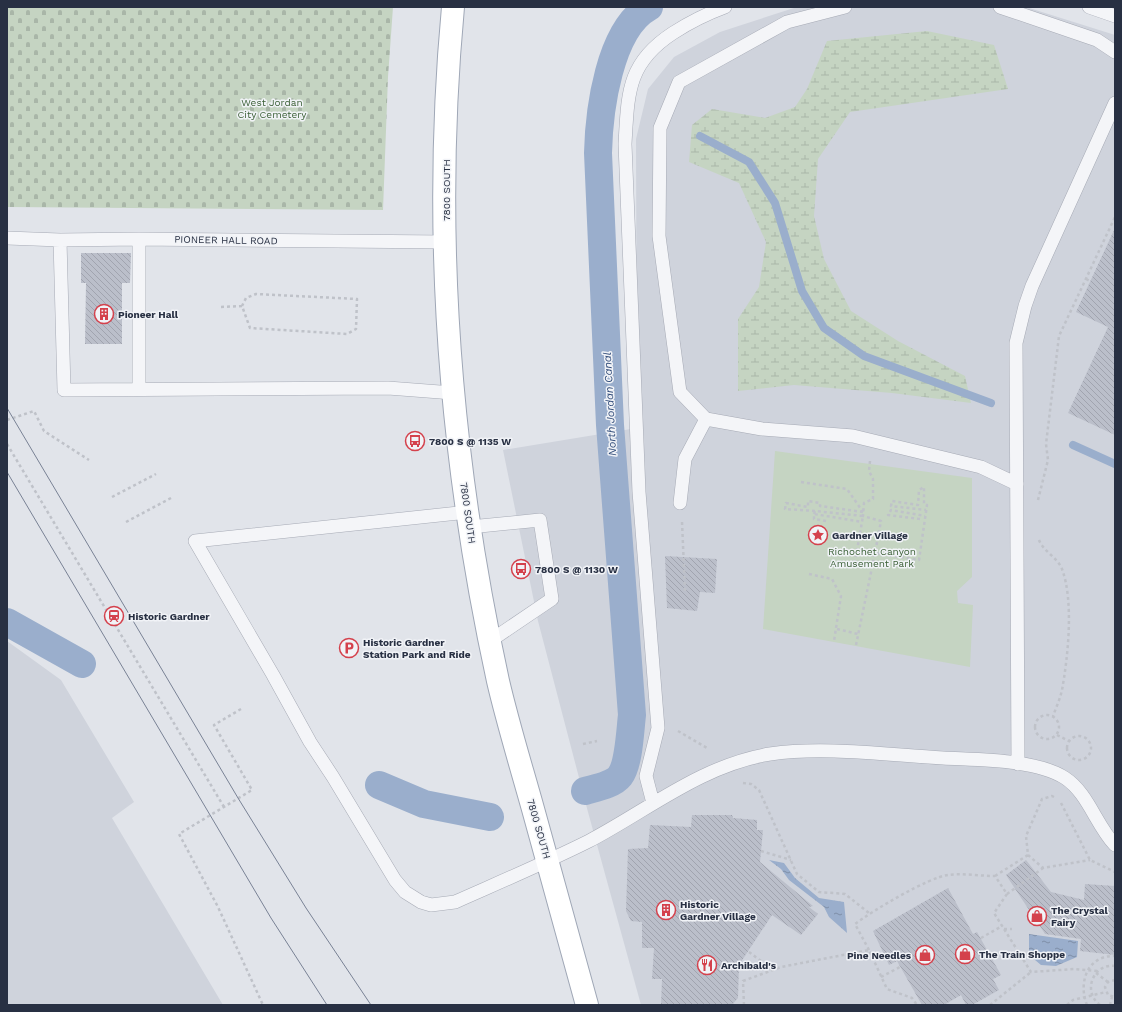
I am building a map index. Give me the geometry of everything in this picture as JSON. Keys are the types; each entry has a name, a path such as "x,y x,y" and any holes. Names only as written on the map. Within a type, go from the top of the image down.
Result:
{"main road":[{"name":"7800 SOUTH","path":"453,7 446,133 446,242 449,336 453,392 469,520 499,685 587,1005"}],"lane":[{"path":"654,803 646,776 658,735 658,720 639,492 625,144 626,115 630,88 644,57 657,44 696,18 725,7"},
{"path":"845,7 787,22 679,82 660,128 659,236 680,392 706,419 762,429 853,436 981,467 1017,484"},
{"path":"1000,7 1097,40 1115,52"},
{"path":"1089,7 1115,16"},
{"path":"1018,764 1016,362 1020,324 1032,286 1115,104"},
{"name":"PIONEER HALL ROAD","path":"7,238 60,240 139,239 446,242"},
{"path":"139,239 139,389"},
{"path":"60,240 64,390 388,388 453,392"},
{"path":"680,504 685,459 706,419"},
{"path":"490,641 552,599 540,520 469,520 195,541 310,742 334,777 395,880 405,892 421,902 431,904 455,902 588,841 654,803 728,765 756,757 785,752 822,751 988,760 1036,766 1065,778 1076,788 1115,845"}],"path":[{"path":"1038,502 1048,460 1046,444 1059,336 1115,217"},
{"path":"1086,279 1090,281"},
{"path":"256,294 357,299 356,329 347,334 250,328 242,306 246,298 256,294"},
{"path":"221,307 242,306"},
{"path":"7,420 34,411 44,431 89,460"},
{"path":"855,562 864,503 873,499 873,479 869,471 871,440"},
{"path":"7,444 224,807"},
{"path":"112,497 156,474"},
{"path":"801,482 847,489 863,512"},
{"path":"875,553 919,560 927,505 924,504 924,487 919,490 918,505 892,501 891,506 926,510"},
{"path":"126,522 171,498"},
{"path":"856,646 881,521 863,516 785,508 786,504 808,507 808,501 820,503 820,506 863,512"},
{"path":"680,504 685,590"},
{"path":"920,519 888,515 891,510 925,516"},
{"path":"815,512 814,519 826,521"},
{"path":"815,512 862,522"},
{"path":"1038,536 1039,542 1061,567 1066,584 1069,624 1062,692 1053,716"},
{"path":"809,574 832,579 841,596 834,641"},
{"path":"837,629 858,634"},
{"path":"240,709 214,725 252,790 179,834 218,907 263,1005"},
{"path":"1045,715 1053,716 1059,725 1057,734 1053,738 1045,739 1036,731 1038,719 1045,715"},
{"path":"658,720 707,748"},
{"path":"1057,734 1069,741"},
{"path":"1077,736 1084,737 1090,742 1089,753 1080,760 1072,758 1067,751 1069,741 1077,736"},
{"path":"583,744 597,741"},
{"path":"736,782 751,784 759,790 797,874 819,892 845,894 870,913"},
{"path":"1043,868 1028,855 1026,836 1042,799 1052,796 1059,800 1090,860"},
{"path":"762,851 791,860"},
{"path":"917,1005 912,998 887,989 855,924 870,913 948,874 995,876 1028,855"},
{"path":"1031,972 994,913 1007,894 1043,868 1090,860 1115,872"},
{"path":"995,876 1007,894"},
{"path":"981,938 1003,928 1012,929"},
{"path":"744,1005 743,982 781,967 869,950"},
{"path":"749,952 773,971"},
{"path":"1087,1005 1084,998 1082,985 1088,970 1099,959 1115,956"},
{"path":"1100,1005 1092,996 1091,982 1097,972 1104,967 1115,966"},
{"path":"881,977 900,967"},
{"path":"990,1005 1031,972 1074,969 1088,970 1097,972 1108,982"},
{"path":"1106,992 1105,987 1108,982 1115,980"},
{"path":"1067,1005 1074,1000 1106,992 1114,997 1110,1005"}],"shaded area":[{"name":"Gardner Village","path":"797,7 1026,7 1115,35 1115,1005 641,1005 538,621 503,450 637,428 636,139 648,89 674,57 720,32"},
{"path":"7,641 61,680 134,802 112,818 223,1005 7,1005"}],"green space":[{"name":"West Jordan City Cemetery","path":"7,7 393,7 388,77 383,210 7,207"},
{"path":"927,31 994,45 1008,89 850,112 818,159 814,216 824,259 851,311 898,341 965,376 971,403 892,393 794,385 738,391 738,319 759,287 766,242 739,183 689,162 692,125 712,109 765,118 795,107 807,89 827,41"},
{"name":"Richochet Canyon Amusement Park","path":"775,451 972,478 972,577 957,591 958,603 973,605 970,667 763,629"}],"water":[{"path":"769,860 784,863 795,878 819,898 844,902 847,933 829,917 824,907 789,880 781,869"},
{"path":"1029,934 1078,941 1077,957 1056,966 1041,965 1029,955"}],"building":[{"path":"1115,228 1115,435 1068,413 1108,327 1076,312"},
{"name":"Pioneer Hall","path":"81,253 131,253 130,283 122,283 122,344 85,344 86,283 81,283"},
{"path":"665,556 717,559 715,593 700,592 697,611 667,608"},
{"name":"Historic Gardner Village","path":"692,815 732,815 733,818 757,820 757,830 763,830 760,862 813,906 809,907 818,914 801,935 772,915 739,965 738,998 732,1005 661,1005 662,979 652,979 654,948 642,948 642,922 631,921 626,911 628,849 648,848 650,825 691,827"},
{"path":"1026,860 1051,892 1084,900 1085,884 1115,886 1115,955 1080,951 1081,939 1045,934 1006,875"},
{"path":"948,888 973,934 977,932 1001,975 993,979 999,990 972,1005 966,1005 961,995 944,1005 922,1005 897,961 889,965 873,931"}],"waterway":[{"name":"North Jordan Canal","path":"585,791 613,782 620,776 627,756 632,715 610,425 598,153 601,116 609,72 624,33 635,18 649,7"},
{"path":"700,136 749,162 775,203 802,291 824,328 864,356 991,403"},
{"path":"1073,445 1115,464"},
{"name":"North Jordan Canal","path":"7,622 82,664"},
{"name":"North Jordan Canal","path":"379,785 424,804 490,817"}],"tram line":[{"path":"7,408 238,798 306,908 371,1005"},
{"path":"7,472 271,918 327,1005"}],"place":[{"name":"Pioneer Hall","path":"104,314"},
{"name":"7800 S @ 1135 W","path":"415,441"},
{"name":"Gardner Village","path":"818,535"},
{"name":"7800 S @ 1130 W","path":"521,569"},
{"name":"Historic Gardner","path":"114,616"},
{"name":"Historic Gardner Station Park and Ride","path":"349,648"},
{"name":"Historic Gardner Village","path":"666,910"},
{"name":"The Crystal Fairy","path":"1037,916"},
{"name":"The Train Shoppe","path":"965,954"},
{"name":"Pine Needles","path":"925,955"},
{"name":"Archibald's","path":"707,965"}]}
